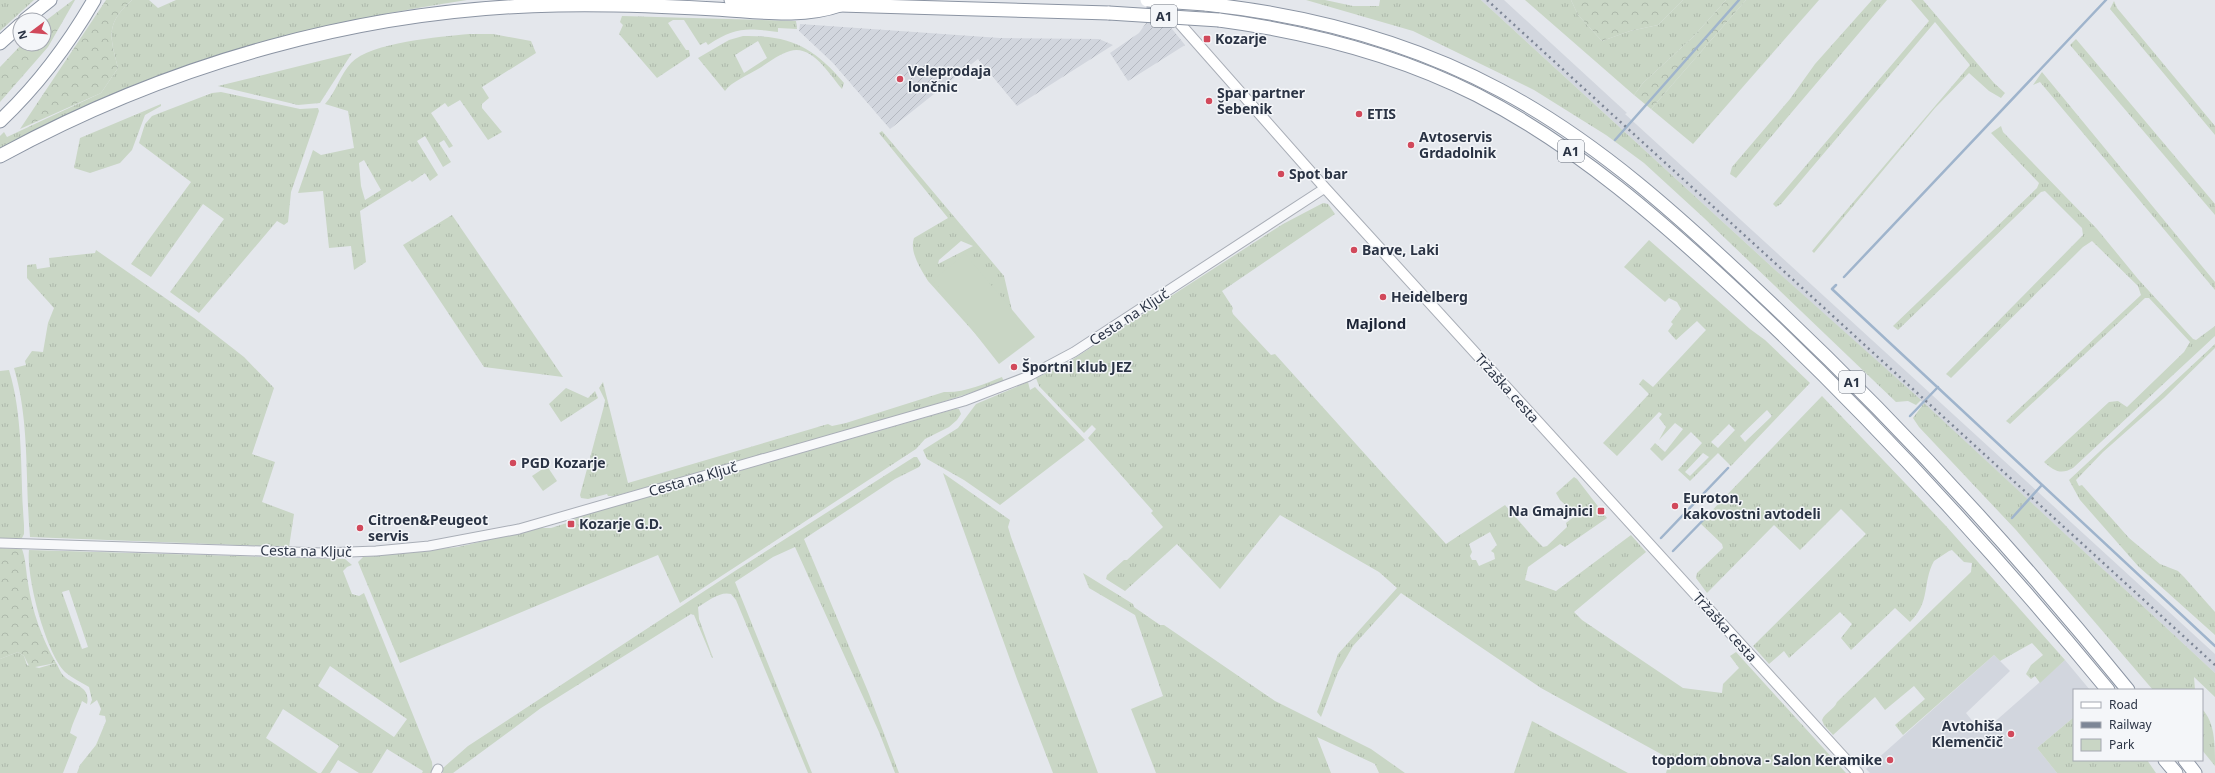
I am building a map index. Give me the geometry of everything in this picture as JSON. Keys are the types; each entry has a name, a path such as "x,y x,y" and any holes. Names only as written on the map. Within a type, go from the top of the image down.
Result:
{"highway":[{"path":"35,12 50,0"},
{"path":"0,120 50,66 75,32 94,0"},
{"name":"A1","path":"730,0 840,5 1109,13 1219,20 1290,31 1333,41 1415,67 1461,87 1506,110 1550,136 1585,161 1636,202 1696,254 1828,379 1978,538 2107,689"},
{"name":"A1","path":"1147,0 1205,4 1273,13 1317,22 1408,49 1442,62 1501,91 1539,112 1610,162 1721,257 1869,399 2008,549 2127,689"},
{"path":"0,156 92,110 194,70 278,45 370,24 450,12 537,5 647,5 800,13 822,11 840,5"},
{"path":"0,43 12,32"},
{"path":"2157,761 2166,773"},
{"path":"2166,761 2176,773"},
{"path":"2186,761 2195,773"}],"main road":[{"name":"Tržaška cesta","path":"1159,0 1325,188 1858,773"}],"street":[{"name":"Cesta na Ključ","path":"0,543 351,552 429,546 519,529 956,403 1009,384 1049,366 1092,341 1325,188"}],"shaded area":[{"path":"1481,0 1504,0 1627,113 1625,114 2215,654 2215,673 1930,409 1772,267"},
{"path":"1156,9 1185,45 1128,81 1110,53 1139,33"},
{"path":"800,24 1000,38 1099,39 1113,45 1017,106 978,59 890,129 833,63 799,31"},
{"path":"1994,655 2010,671 1966,713 1982,733 2065,660 2089,689 2073,689 2073,718 2037,748 2057,773 1870,773 1866,769"}],"green space":[{"path":"0,0 34,0 21,12 12,12 12,20 0,31"},
{"path":"73,0 75,0 52,40 52,16"},
{"path":"106,0 132,0 117,16 112,31 113,47 118,68 101,93 20,129"},
{"path":"132,0 149,0 158,8 176,0 467,0 378,15 333,25 289,35 202,60 117,92 29,134 0,150 0,136 4,132 7,137 101,93 118,68 112,39 114,24 117,16 123,8"},
{"path":"1306,0 1325,0 1353,6 1379,6 1380,0 1481,0 1772,267 1921,400 1916,405 1908,401 1896,402 1704,218 1644,163 1606,135 1534,90 1413,31"},
{"path":"1525,0 1571,0 1578,15 1602,41 1630,31 1658,25 1683,0 1726,0 1693,37 1643,83 1634,95"},
{"path":"1571,0 1683,0 1658,25 1630,31 1602,41 1578,15"},
{"path":"1726,0 1746,0 1651,109 1634,95 1643,83 1693,37"},
{"path":"1746,0 1819,0 1693,144 1651,109"},
{"path":"1872,0 1887,0 1736,178 1730,174 1732,167 1790,99 1815,64"},
{"path":"1911,0 1923,0 1994,83 2005,93 2001,98 1989,91 1969,73 1935,108 1814,253 1812,251 1970,65 1935,22 1781,204 1776,207 1773,204 1929,21"},
{"path":"2114,1 2117,8 2215,126 2215,135 2110,9"},
{"path":"622,16 796,21 797,29 778,28 778,32 742,30 726,35 708,45 706,42 700,45 684,20 673,20 668,23 686,50 689,50 690,56 657,78 619,34 623,25 620,22"},
{"path":"469,34 493,34 531,41 536,53 482,87 489,98 482,104 482,108 502,132 488,140 460,100 448,107 445,103 431,113 453,146 449,148 444,140 439,143 451,162 443,167 425,136 417,141 438,175 430,181 425,173 412,182 410,180 360,211 366,262 354,270 351,246 329,248 323,191 298,193 313,150 321,155 354,148 348,111 325,104 347,68 361,56 389,45","holes":["364,160 381,190 365,200 361,186 359,163"]},
{"path":"743,36 760,36 788,41 800,46 822,60 833,71 844,83 842,89 820,62 806,52 798,50 786,52 778,56 735,82 725,91 698,58 729,40","holes":["758,41 767,58 744,73 735,55"]},
{"path":"2076,39 2215,204 2215,215 2070,45"},
{"path":"14,52 44,52 0,102 0,67"},
{"path":"352,53 320,103 298,105 218,86"},
{"path":"2042,72 2215,282 2215,290 2040,82 2033,85"},
{"path":"221,92 300,109 318,108 319,111 291,192 288,222 284,225 277,221 199,313 170,292 224,219 203,204 151,277 131,264 191,182 139,143 145,124 152,116 212,93"},
{"path":"161,104 161,106 145,115 132,150 120,163 90,173 74,168 80,138"},
{"path":"2001,126 2003,132 2097,229 2138,279 2193,339 2196,340 2215,326 2215,336 2073,468 2061,472 2054,470 2044,462 2109,402 2118,401 2127,407 2184,352 2190,342 2149,298 2145,298 2010,424 2006,421 2141,295 2138,286 2092,241 2083,247 1951,378 1946,374 2083,235 2082,228 2045,191 2041,192 1898,330 1893,326 2037,188 2039,183 1991,133"},
{"path":"882,131 1004,276 1020,345 998,359 928,281 919,266 914,255 914,238 948,218 879,133","holes":["961,241 973,246 938,264 939,260"]},
{"path":"1323,203 1328,204 1335,214 1222,291 1233,308 1233,314 1271,355 1275,354 1446,544 1505,505 1543,547 1547,546 1567,527 1566,523 1576,515 1560,500 1556,493 1574,477 1607,518 1565,547 1560,544 1528,567 1525,580 1556,591 1631,535 1646,552 1574,612 1582,620 1683,688 1722,693 1723,684 1739,668 1730,656 1736,652 1846,773 1666,773 1670,759 1541,688 1401,593 1353,646 1338,672 1321,717 1317,712 1338,654 1397,588 1379,572 1280,515 1220,589 1177,544 1125,591 1106,579 1107,575 1124,560 1127,560 1163,527 1151,513 1153,511 1088,438 1096,429 1092,425 1084,433 1039,386 1036,378 1067,363 1283,224","holes":["1490,532 1497,545 1491,551 1494,553 1495,559 1479,566 1476,560 1472,560 1470,556 1472,552 1469,544"]},
{"path":"452,215 563,377 484,367 403,245"},
{"path":"1649,240 1750,329 1765,340 1810,383 1731,466 1718,453 1690,481 1678,470 1702,443 1691,432 1662,461 1650,449 1655,443 1665,452 1683,429 1675,423 1659,440 1666,427 1659,418 1662,414 1659,412 1617,456 1603,443 1649,394 1639,384 1643,379 1653,387 1706,330 1697,321 1676,340 1668,331 1673,324 1671,322 1681,309 1677,302 1669,298 1665,302 1624,267","holes":["1767,410 1772,416 1745,442 1740,436","1729,424 1735,430 1718,448 1711,442","1703,453 1709,457 1690,476 1685,472"]},
{"path":"96,250 194,318 244,357 274,388 252,454 275,462 262,502 294,514 289,547 30,537 23,409 14,368 26,365 25,361 32,351 43,352 48,323 54,308 27,278 27,265 36,264 37,269 50,267 49,258 95,253"},
{"path":"965,254 1035,337 999,364 933,280"},
{"path":"2215,344 2215,348 2164,398 2103,452 2076,480 2079,486 2082,485 2129,538 2160,564 2178,571 2184,577 2215,612 2215,635 2138,566 2080,500 2069,480"},
{"path":"9,370 17,408 21,447 24,525 24,534 22,538 0,538 0,371"},
{"path":"1002,377 1004,382 908,413 615,496 608,496 607,494 588,499 581,498 580,495 604,406 605,400 599,388 603,382 628,483 828,424 832,426 846,423 944,392 974,388"},
{"path":"1028,382 1030,390 1035,387 1085,440 1000,505 964,480 927,459 923,450 958,428 976,404"},
{"path":"566,388 588,398 595,391 598,398 561,422 549,404"},
{"path":"1822,396 1946,526 2065,660 2040,683 2035,676 2031,679 2026,674 2031,665 2043,655 2032,643 2000,661 1994,655 1903,735 1895,725 1925,699 1914,686 1885,710 1875,697 1833,735 1824,725 1822,720 1825,715 1971,572 1972,563 1964,562 1952,550 1934,561 1930,569 1924,600 1917,615 1910,622 1895,608 1851,650 1841,638 1852,624 1840,612 1789,658 1784,651 1769,664 1753,646 1866,534 1841,509 1800,550 1774,525 1707,593 1696,578 1697,573 1723,548 1722,544 1700,523"},
{"path":"1924,403 2215,673 2215,697 2194,677 2195,689 2152,689 2016,530 1919,427 1913,418"},
{"path":"959,409 961,414 949,427 925,439 916,449 680,603 658,555 400,663 358,562 363,557 458,547 538,528 551,528 567,523 569,526 575,524 574,519 581,516"},
{"path":"914,457 917,457 921,464 919,467 895,479 804,539 869,694 899,773 895,773 879,732 795,547 773,557 735,582 812,773 808,773 736,600 731,594 727,593 714,597 698,607 699,619 713,658 694,615 691,614 541,708 453,773 443,773 443,768 468,746 738,569"},
{"path":"547,466 557,481 543,491 532,476"},
{"path":"943,473 1010,520 1008,527 1011,537 1098,773 1053,773 1017,679"},
{"path":"0,548 22,549 35,614 42,635 56,663 30,668 24,656 18,652 0,659"},
{"path":"29,550 345,559 352,565 343,571 352,594 359,596 364,593 432,762 433,773 422,773 423,771 387,749 372,773 359,773 338,760 330,773 321,773 339,746 283,709 266,738 318,773 77,773 80,765 96,745 106,721 105,716 99,715 101,709 97,700 90,705 92,700 89,687 65,672 51,649 44,632 34,595 29,562","holes":["69,590 88,647 82,649 62,592","330,666 407,719 394,737 318,686"]},
{"path":"1083,573 1133,604 1134,607 1160,625 1164,625 1275,701 1371,749 1405,773 1379,773 1375,764 1317,737 1331,773 1156,773 1131,709 1163,696 1135,615 1089,588"},
{"path":"18,652 24,656 27,665 39,668 56,663 66,678 80,686 86,693 87,704 82,701 71,729 70,733 77,737 63,773 0,773 0,659"},
{"path":"2203,710 2210,720 2212,727 2215,766 2203,751"},
{"path":"2073,718 2073,761 2148,761 2156,773 2057,773 2037,748"},
{"path":"1532,721 1628,773 1514,773"}],"waterway":[{"path":"1615,140 1739,0"},
{"path":"1844,277 2106,0"},
{"path":"1836,285 1832,289 2215,646"},
{"path":"1910,416 1938,387"},
{"path":"1661,538 1728,468"},
{"path":"2012,518 2041,486"},
{"path":"1673,551 1712,511"}],"railway":[{"path":"1487,0 2215,665"}],"place":[{"name":"Kozarje","path":"1207,39"},
{"name":"Veleprodaja lončnic","path":"900,79"},
{"name":"Spar partner Šebenik","path":"1209,101"},
{"name":"ETIS","path":"1359,114"},
{"name":"Avtoservis Grdadolnik","path":"1411,145"},
{"name":"Spot bar","path":"1281,174"},
{"name":"Barve, Laki","path":"1354,250"},
{"name":"Heidelberg","path":"1383,297"},
{"name":"Športni klub JEZ","path":"1014,367"},
{"name":"PGD Kozarje","path":"513,463"},
{"name":"Euroton, kakovostni avtodeli","path":"1675,506"},
{"name":"Na Gmajnici","path":"1601,511"},
{"name":"Kozarje G.D.","path":"571,524"},
{"name":"Citroen&Peugeot servis","path":"360,528"},
{"name":"Avtohiša Klemenčič","path":"2011,734"},
{"name":"topdom obnova - Salon Keramike","path":"1890,760"}],"district":[{"name":"Majlond","path":"1376,324"}]}
